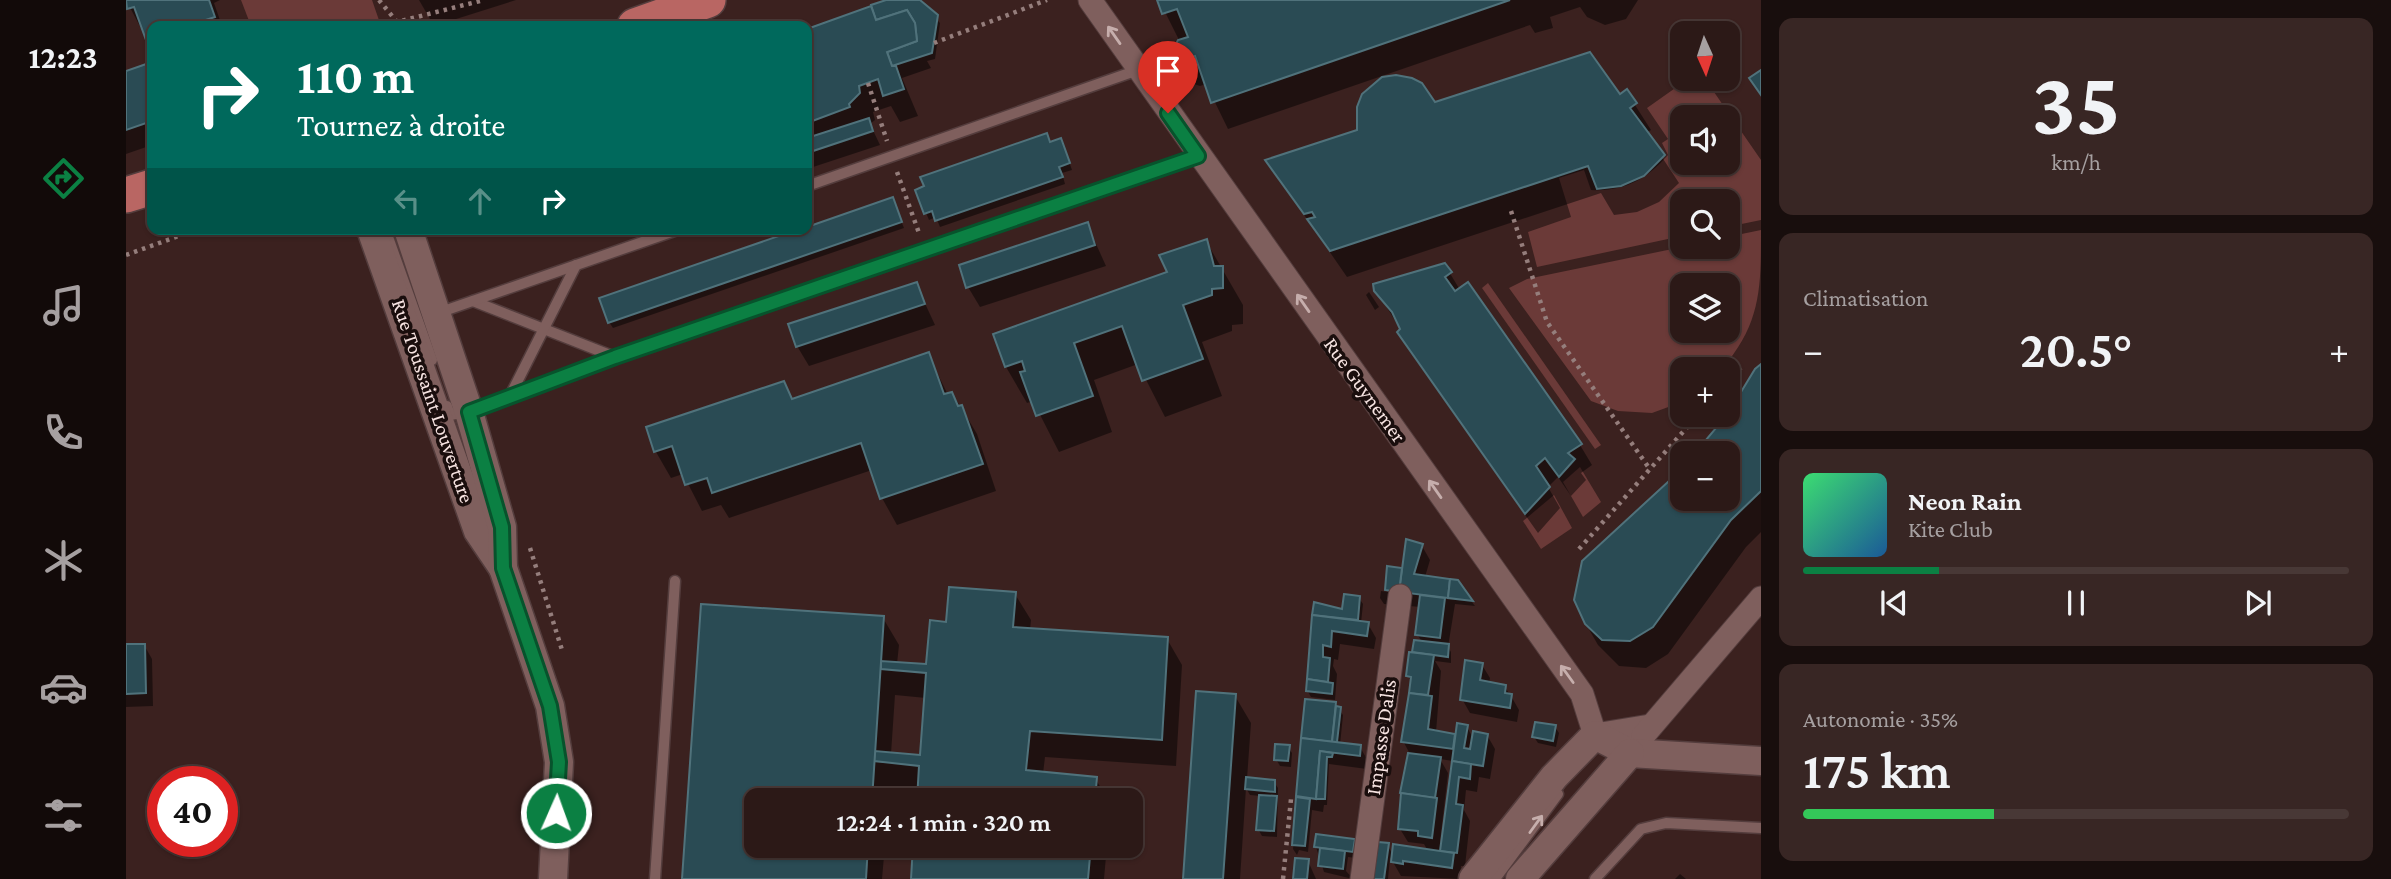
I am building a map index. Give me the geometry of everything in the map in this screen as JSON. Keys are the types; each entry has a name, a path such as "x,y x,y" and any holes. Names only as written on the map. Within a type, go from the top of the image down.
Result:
{"main road":[{"path":"649,21 708,0"},
{"path":"126,195 147,189"}],"street":[{"name":"Rue Guynemer","path":"1090,0 1198,156 1582,694 1614,752"},
{"name":"Rue Toussaint Louverture","path":"373,235 478,531 503,568 550,706 559,762 554,872"},
{"name":"Rue Toussaint Louverture","path":"409,235 427,317 469,412 502,527 503,568"},
{"name":"Impasse Dalis","path":"1362,879 1400,596"},
{"path":"1473,879 1554,777 1614,752 1650,726 1761,597"},
{"path":"1520,879 1614,752 1650,726"},
{"path":"1614,752 1761,761"}],"lane":[{"path":"812,184 1138,70"},
{"path":"442,391 450,415 469,412 615,357 1198,156"},
{"path":"388,235 427,317 434,368"},
{"path":"414,348 427,317 663,235"},
{"path":"511,394 576,265"},
{"path":"473,301 615,357"},
{"path":"655,879 675,581"},
{"path":"1495,879 1614,752"},
{"path":"1595,879 1641,828 1666,823 1761,828"}],"path":[{"path":"379,0 396,21"},
{"path":"401,21 484,0"},
{"path":"934,43 1046,0"},
{"path":"1511,211 1547,322 1649,468"},
{"path":"126,254 181,235"},
{"path":"1740,368 1744,364"},
{"path":"1580,549 1687,427"},
{"path":"1283,879 1292,799"}],"shaded area":[{"path":"241,0 372,0 379,21 249,21"},
{"path":"1671,91 1713,91 1723,105 1670,105 1670,175 1740,175 1740,130 1761,160 1761,220 1740,224 1740,189 1670,189 1670,239 1537,267 1528,232 1571,217 1559,178 1584,170 1591,190 1624,186 1652,171 1668,155 1662,143 1668,139 1647,108"},
{"path":"1761,230 1759,288 1745,336 1731,357 1670,357 1670,406 1652,413 1618,411 1591,401 1509,288 1527,279 1670,249 1670,259 1740,259 1740,234"},
{"path":"1488,283 1601,445 1595,449 1482,288"},
{"path":"1580,467 1601,502 1583,517 1563,482"},
{"path":"1554,495 1572,528 1541,549 1523,521"}],"building":[{"path":"126,0 209,0 215,17 203,21 147,21 146,40 134,7 127,9"},
{"path":"886,0 920,0 938,15 932,53 892,66 887,52 917,41 915,23 907,10 876,20 871,5"},
{"path":"1157,0 1510,0 1211,103 1195,56 1184,60 1174,56 1172,52 1178,40 1188,37 1177,9 1162,14"},
{"path":"871,6 876,20 907,10 915,23 917,41 887,52 892,66 896,66 904,89 883,96 878,79 859,86 860,93 849,104 850,107 812,121 812,27"},
{"path":"1590,52 1620,94 1627,89 1637,103 1630,108 1665,155 1644,176 1621,186 1597,189 1588,166 1330,251 1307,219 1315,217 1312,212 1304,214 1265,160 1357,130 1357,107 1362,94 1382,77 1396,75 1412,78 1422,83 1435,102"},
{"path":"147,64 147,123 126,130 126,71"},
{"path":"1761,70 1761,95 1749,78"},
{"path":"869,118 873,131 812,151 812,136"},
{"path":"1047,133 1050,142 1061,138 1070,163 1059,167 1063,177 935,221 932,211 924,214 915,190 924,186 920,177"},
{"path":"893,197 902,222 608,323 599,298 782,235 812,235 812,225"},
{"path":"1088,222 1095,245 966,288 959,265"},
{"path":"1207,239 1214,266 1223,266 1223,288 1212,289 1212,295 1183,305 1203,359 1142,381 1122,326 1074,343 1093,396 1036,416 1020,372 1025,371 1022,361 1005,367 993,334 1167,272 1159,255"},
{"path":"1445,263 1452,272 1445,277 1455,291 1468,282 1582,444 1568,453 1575,459 1559,477 1545,458 1536,466 1550,487 1525,514 1397,332 1400,329 1392,312 1374,291 1373,284"},
{"path":"917,282 925,304 796,347 788,324"},
{"path":"929,352 944,394 952,392 958,406 962,405 983,464 880,499 861,443 712,493 707,478 685,485 672,446 654,452 646,427 784,381 792,399"},
{"path":"1761,364 1761,491 1731,520 1653,627 1630,641 1602,640 1585,624 1574,600 1582,561 1670,480 1670,511 1740,511 1740,441 1705,441 1717,427 1740,427 1740,394"},
{"path":"1406,539 1423,544 1414,574 1450,579 1448,598 1399,592"},
{"path":"1387,566 1402,568 1399,592 1385,590"},
{"path":"1450,579 1458,580 1473,601 1448,598"},
{"path":"949,587 1016,592 1013,627 1168,637 1162,740 1030,731 1026,770 1097,777 1096,788 918,788 919,766 874,761 875,751 920,755 926,673 881,669 881,661 926,664 930,620 946,622"},
{"path":"1344,594 1360,596 1358,620 1312,615 1314,602 1342,609"},
{"path":"1420,595 1445,598 1440,638 1415,635"},
{"path":"701,604 884,616 873,788 744,788 744,858 867,858 866,879 682,879"},
{"path":"1312,615 1369,622 1367,636 1332,631 1331,647 1323,645 1323,657 1330,658 1328,682 1307,679"},
{"path":"1414,640 1449,644 1448,657 1412,652"},
{"path":"126,644 145,644 146,693 126,694"},
{"path":"1409,652 1434,655 1428,695 1409,693 1411,677 1406,676"},
{"path":"1465,660 1483,663 1480,680 1506,685 1505,693 1512,694 1510,708 1460,700"},
{"path":"1307,679 1333,683 1332,694 1306,691"},
{"path":"1196,691 1236,694 1223,879 1183,879"},
{"path":"1409,693 1432,696 1428,729 1455,734 1453,749 1401,742"},
{"path":"1305,699 1336,702 1332,742 1301,738"},
{"path":"1336,706 1341,707 1337,742 1332,742"},
{"path":"1535,722 1556,725 1553,741 1532,737"},
{"path":"1457,723 1468,725 1464,748 1470,749 1473,731 1488,734 1483,766 1452,761"},
{"path":"1301,738 1361,745 1360,756 1320,751 1316,799 1296,796"},
{"path":"1275,744 1290,745 1288,761 1274,760"},
{"path":"1320,751 1333,753 1332,757 1327,757 1325,799 1316,799"},
{"path":"1408,753 1441,757 1435,798 1400,793"},
{"path":"1452,761 1471,764 1470,779 1459,777 1456,804 1463,805 1457,853 1440,851"},
{"path":"1246,777 1275,780 1275,792 1245,789"},
{"path":"1401,793 1437,798 1432,838 1418,836 1418,831 1398,829"},
{"path":"1259,795 1277,796 1274,831 1256,830"},
{"path":"1296,797 1310,799 1305,846 1292,845"},
{"path":"1316,834 1355,839 1353,852 1314,847"},
{"path":"1378,842 1389,843 1384,879 1373,879"},
{"path":"1393,844 1454,853 1452,868 1403,861 1403,864 1391,862"},
{"path":"1320,848 1345,851 1343,869 1318,866"},
{"path":"912,858 1090,858 1088,879 911,879"},
{"path":"1295,858 1309,859 1307,879 1293,879"}],"route":[{"path":"556,813 559,762 550,706 503,568 502,527 488,486 469,412 615,357 1198,156 1168,113"}]}
